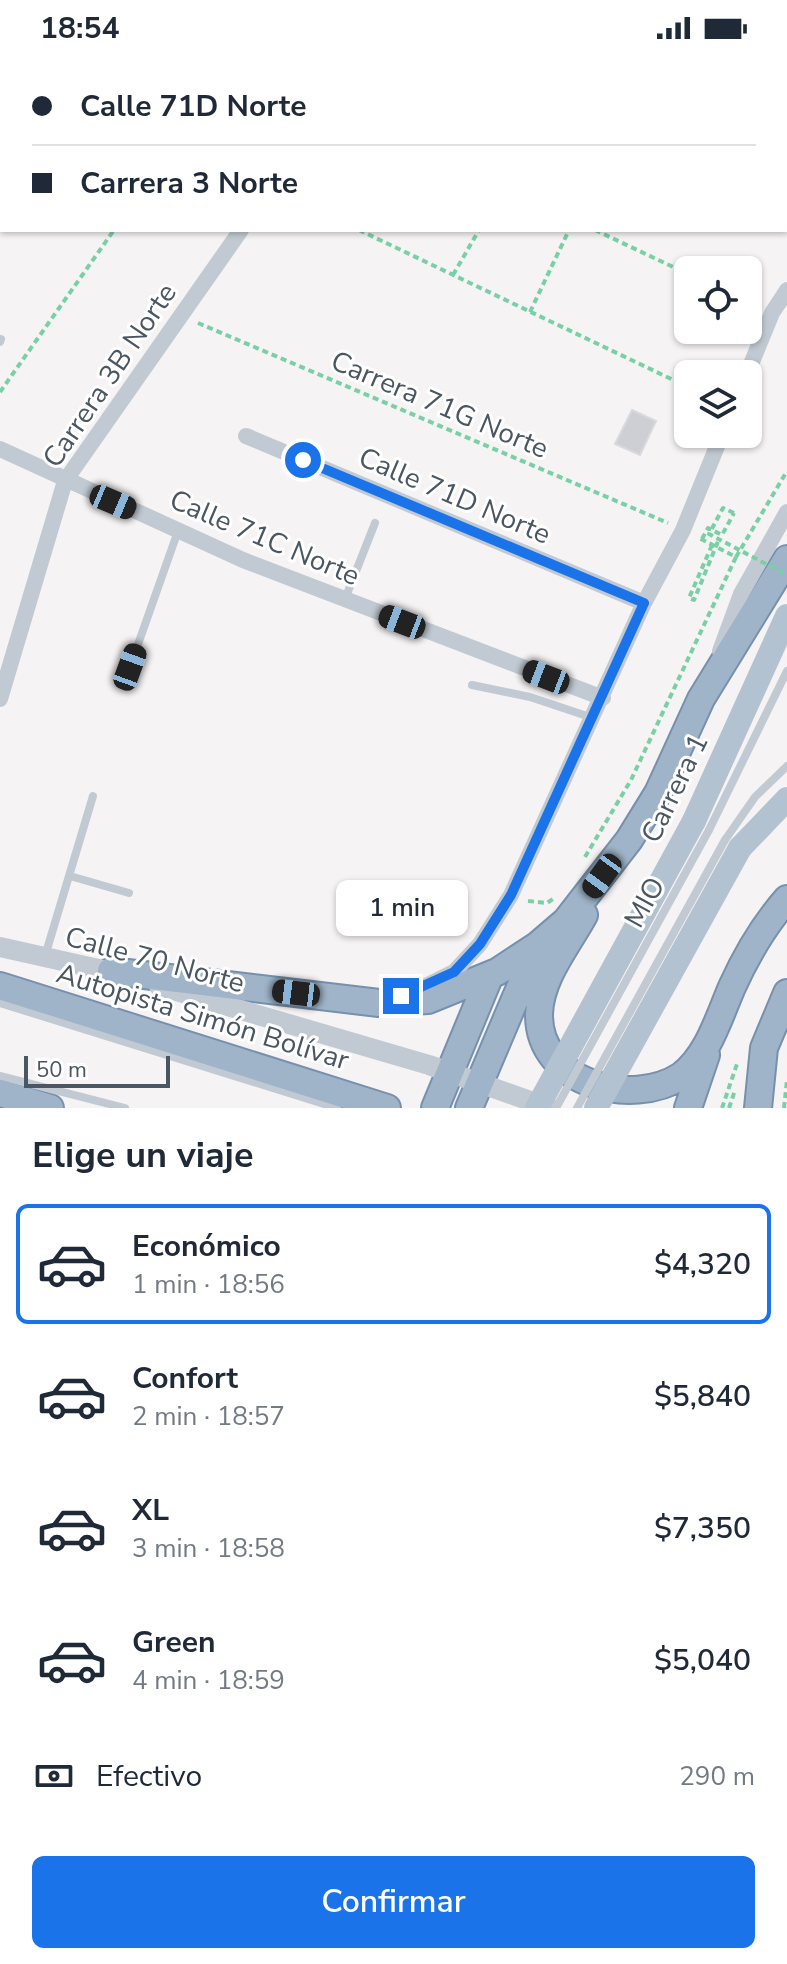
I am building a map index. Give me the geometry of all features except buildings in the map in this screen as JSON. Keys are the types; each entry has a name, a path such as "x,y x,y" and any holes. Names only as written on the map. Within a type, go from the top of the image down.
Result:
{"highway":[{"path":"787,559 701,699 658,793 615,860 545,987 539,1015 544,1039 560,1065 580,1080 606,1092 634,1095 663,1088 684,1075 706,1044 747,959 787,899"},
{"path":"111,971 379,1003 428,1000 490,975 538,945 566,921 615,860"},
{"path":"474,1096 538,945"},
{"path":"435,1108 490,975"},
{"name":"Autopista Simón Bolívar","path":"0,986 387,1108"},
{"path":"758,1108 764,1048 787,993"},
{"path":"688,1108 700,1081 706,1044"},
{"path":"0,1093 50,1108"}],"main road":[{"name":"Carrera 1","path":"530,1103 701,826 787,616"},
{"path":"596,1108 732,844 787,799"}],"street":[{"name":"Carrera 3B Norte","path":"0,699 65,481 240,232"},
{"path":"753,360 772,313 787,290"},
{"name":"Calle 71D Norte","path":"246,436 644,603"},
{"path":"379,1003 439,981 454,972 480,944 511,895 644,603 683,530 716,448"},
{"name":"Calle 71C Norte","path":"0,449 65,481 344,600 603,698"},
{"path":"701,699 741,594 787,512"},
{"name":"Calle 70 Norte","path":"0,947 44,959 111,971 451,1073 474,1096 550,1108"}],"lane":[{"path":"344,600 375,523"},
{"path":"130,667 178,530"},
{"name":"MIO","path":"556,1108 701,826 787,671"},
{"path":"472,685 530,697 593,718"},
{"name":"MIO","path":"577,1108 732,844 755,797 787,766"},
{"path":"44,959 93,796"},
{"path":"70,876 129,893"},
{"path":"0,1003 337,1108"},
{"path":"0,1076 125,1108"}],"path":[{"path":"0,392 113,232"},
{"path":"363,232 674,380"},
{"path":"453,275 478,232"},
{"path":"530,312 568,232"},
{"path":"599,232 674,267"},
{"name":"Carrera 71G Norte","path":"181,315 683,530"},
{"path":"736,557 787,471"},
{"path":"702,540 708,528 722,535 734,513 723,508 709,534 787,575"},
{"path":"712,545 689,598 694,600 719,539"},
{"path":"784,1108 787,1080"},
{"path":"722,1108 730,1099 729,1108"}],"route":[{"path":"303,460 644,603 642,614 511,895 480,944 454,972 423,989 401,996"}]}
